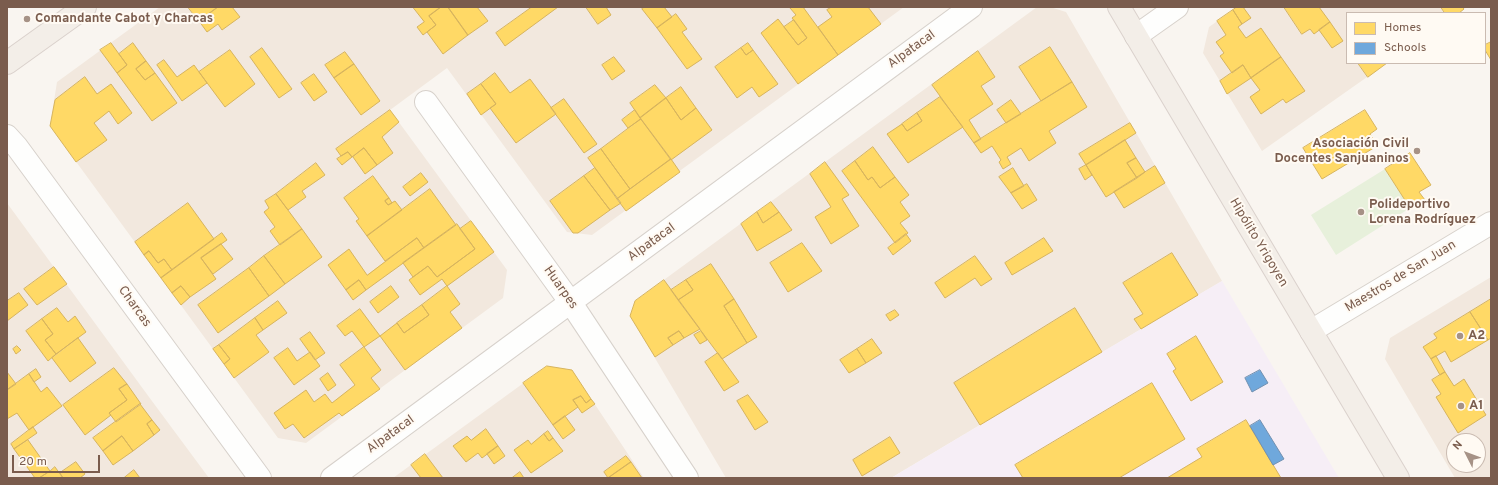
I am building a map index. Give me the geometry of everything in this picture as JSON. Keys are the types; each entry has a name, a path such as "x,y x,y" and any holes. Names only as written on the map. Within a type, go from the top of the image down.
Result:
{"main road":[{"path":"7,64 85,7"},
{"name":"Hipólito Yrigoyen","path":"1119,7 1398,478"}],"street":[{"name":"Alpatacal","path":"332,478 971,7"},
{"path":"1136,36 1177,7"},
{"name":"Huarpes","path":"426,102 571,302 687,478"},
{"name":"Charcas","path":"7,136 17,147 260,478"},
{"name":"Maestros de San Juan","path":"1311,331 1491,223"}],"shaded area":[{"path":"160,7 904,7 592,235 567,232 447,68 390,110 507,270 503,298 306,443 278,438 50,126 57,82"},
{"path":"1037,7 1050,7 1066,12 1222,281 891,478 726,478 630,316 635,301"},
{"path":"1237,7 1467,7 1460,12 1346,12 1346,64 1386,64 1262,151 1203,53 1209,27"},
{"path":"7,203 149,397 209,478 7,478"},
{"path":"1491,277 1491,478 1455,478 1452,473 1486,473 1486,433 1446,433 1446,463 1385,359 1390,338"},
{"path":"1222,281 1339,478 891,478 1198,295"},
{"path":"547,366 572,370 644,478 393,478"}],"green space":[{"name":"Polideportivo Lorena Rodríguez","path":"1385,169 1410,208 1336,255 1311,215"}],"building: Homes":[{"path":"188,7 218,7 199,21"},
{"path":"218,7 232,7 240,17 222,30 218,24 207,32 199,21"},
{"path":"413,7 441,7 429,16 436,25 423,35 417,27 424,22"},
{"path":"441,7 448,7 468,35 443,54 427,32 436,25 429,16"},
{"path":"448,7 477,7 488,21 468,35"},
{"path":"532,7 558,7 505,46 496,33"},
{"path":"586,7 606,7 611,15 598,24"},
{"path":"645,7 664,7 672,17 657,28 642,9"},
{"path":"803,7 838,55 798,84 761,33 778,19 798,45 807,38 792,18 796,15 790,8"},
{"path":"832,7 868,7 881,24 838,55 818,27 832,17 827,10"},
{"path":"1237,7 1243,7 1251,18 1242,24 1233,10"},
{"path":"1284,7 1319,7 1330,22 1314,34 1310,29 1302,34"},
{"path":"1441,7 1462,7 1464,9 1460,12 1444,12"},
{"path":"1233,10 1242,24 1238,27 1246,38 1261,28 1281,57 1251,78 1243,65 1232,73 1220,56 1224,53 1216,42 1226,35 1217,21"},
{"path":"676,14 687,29 682,32 702,59 687,69 657,28"},
{"path":"794,20 807,38 798,45 784,27"},
{"path":"1330,22 1343,41 1332,48 1319,30"},
{"path":"1491,42 1491,60 1486,52 1486,44"},
{"path":"111,43 127,65 117,73 100,50"},
{"path":"133,43 146,61 136,69 145,80 155,73 177,103 152,121 117,73 127,65 119,54"},
{"path":"748,43 753,50 746,55 741,48"},
{"path":"1050,47 1072,82 1041,101 1019,67"},
{"path":"262,48 292,89 279,98 250,57"},
{"path":"741,48 746,55 753,50 778,84 759,97 752,87 737,98 715,67"},
{"path":"230,50 255,84 225,107 199,72"},
{"path":"978,51 995,77 981,86 993,104 969,120 981,139 974,143 932,85"},
{"path":"345,52 354,64 334,78 325,65"},
{"path":"614,57 625,71 612,80 602,65"},
{"path":"1281,57 1305,91 1286,103 1283,99 1261,114 1250,97 1260,90 1251,78"},
{"path":"164,60 177,77 194,65 207,83 182,101 157,65"},
{"path":"146,61 155,73 145,80 136,69"},
{"path":"354,64 380,101 361,115 334,78"},
{"path":"1359,64 1386,64 1368,77"},
{"path":"1243,65 1251,78 1227,94 1220,81"},
{"path":"495,73 510,93 530,79 556,114 516,143 490,108 496,104 481,84"},
{"path":"314,74 327,92 314,101 301,83"},
{"path":"85,77 97,94 111,84 132,113 118,124 109,111 94,123 107,140 76,162 50,126 55,100"},
{"path":"1072,82 1087,107 1049,131 1056,143 1029,161 1021,148 1007,157 1011,164 1003,169 999,162 1001,160 992,146 981,153 974,143"},
{"path":"481,84 496,104 481,115 467,94"},
{"path":"655,85 666,98 640,118 630,103"},
{"path":"681,87 696,108 681,120 666,98"},
{"path":"940,97 963,127 908,163 887,134 902,124 907,131 922,121 917,113"},
{"path":"666,98 681,120 696,108 712,130 671,160 640,118"},
{"path":"564,99 597,144 584,153 551,108"},
{"path":"1011,100 1021,114 1006,123 997,110"},
{"path":"390,110 399,122 382,137 393,153 377,165 364,148 352,157 348,152 341,156 336,149"},
{"path":"635,110 641,119 628,128 622,120"},
{"path":"1365,110 1377,129 1370,134 1377,146 1322,179 1303,148"},
{"path":"917,113 922,121 907,131 902,124"},
{"path":"641,119 671,159 630,189 601,149"},
{"path":"1130,123 1136,133 1086,165 1079,154"},
{"path":"1125,140 1136,158 1127,163 1137,178 1106,197 1086,165"},
{"path":"873,147 895,177 880,188 872,177 868,180 855,161"},
{"path":"364,148 377,165 365,174 353,157"},
{"path":"601,149 630,189 617,199 588,158"},
{"path":"348,152 352,157 342,165 337,159"},
{"path":"1410,153 1431,185 1419,192 1425,200 1410,208 1385,169"},
{"path":"1136,158 1145,172 1137,178 1127,163"},
{"path":"671,159 680,172 626,211 617,199"},
{"path":"855,161 868,180 872,177 880,188 895,177 909,195 900,202 910,216 900,223 908,233 895,243 842,171"},
{"path":"825,162 849,195 842,199 859,226 831,244 815,217 831,207 810,174"},
{"path":"316,163 325,175 302,191 306,197 288,210 276,194"},
{"path":"1086,165 1092,175 1085,180 1079,169"},
{"path":"1155,166 1165,183 1124,208 1114,192"},
{"path":"595,168 621,203 610,210 584,176"},
{"path":"1013,168 1024,186 1011,193 999,177"},
{"path":"421,173 428,182 410,196 403,187"},
{"path":"373,176 389,198 385,201 388,205 395,201 402,210 367,236 356,221 359,219 344,198"},
{"path":"584,176 610,210 578,233 573,233 550,201"},
{"path":"1027,184 1037,200 1022,209 1011,193"},
{"path":"430,189 456,225 424,248 417,238 385,261 367,236"},
{"path":"276,194 302,229 280,245 270,231 275,227 264,212 269,208 265,201"},
{"path":"389,198 392,203 388,205 385,201"},
{"path":"771,202 779,212 763,223 757,212"},
{"path":"188,203 214,239 172,270 164,259 158,263 149,251 144,255 135,242"},
{"path":"757,212 763,223 779,212 792,230 757,251 741,224"},
{"path":"471,221 494,252 447,286 442,279 420,295 409,280 428,266 437,277 475,249 460,229"},
{"path":"457,224 475,249 437,277 428,266 413,277 403,263"},
{"path":"302,229 322,257 285,284 264,256"},
{"path":"222,233 227,240 201,258 216,279 190,297 181,286 172,293 161,278"},
{"path":"906,234 911,241 893,255 888,248"},
{"path":"417,238 424,248 366,290 359,280 346,290 328,265 349,249 367,275"},
{"path":"1044,238 1053,251 1012,275 1005,263"},
{"path":"802,243 822,271 788,292 770,263"},
{"path":"221,244 233,259 213,274 201,258"},
{"path":"149,251 158,263 164,259 172,270 161,278 144,255"},
{"path":"1172,253 1198,295 1141,329 1134,319 1143,314 1123,283"},
{"path":"264,256 285,284 269,296 249,268"},
{"path":"975,256 992,279 981,286 975,278 945,298 935,283"},
{"path":"711,264 734,299 724,306 747,343 722,359 678,300 693,290 686,280"},
{"path":"54,267 67,284 37,305 24,289"},
{"path":"249,268 269,296 218,333 198,305"},
{"path":"359,280 366,290 353,300 346,290"},
{"path":"664,280 700,329 684,338 679,331 668,338 673,345 655,357 630,316 635,301"},
{"path":"686,280 693,290 678,300 671,290"},
{"path":"181,286 190,297 181,305 172,293"},
{"path":"391,286 399,297 378,313 370,302"},
{"path":"447,286 460,304 450,312 462,328 405,370 380,336 397,323 404,333 429,315 422,305"},
{"path":"19,293 28,305 7,321 7,301"},
{"path":"734,299 757,337 747,343 724,306"},
{"path":"1491,299 1491,338 1488,340 1470,312"},
{"path":"278,301 287,313 263,330 255,318"},
{"path":"422,305 429,315 404,333 397,323"},
{"path":"57,308 68,322 75,316 86,332 56,354 45,340 53,334 42,319"},
{"path":"1075,308 1102,352 980,425 954,383"},
{"path":"360,309 380,336 364,347 352,331 345,336 337,326"},
{"path":"895,310 899,315 890,321 886,315"},
{"name":"A2","path":"1470,312 1488,340 1451,362 1445,351 1431,359 1423,347 1437,338 1434,334"},
{"path":"255,318 263,330 256,335 269,352 234,378 224,364 230,359 219,345"},
{"path":"42,319 53,334 45,340 56,354 48,361 26,331"},
{"path":"679,331 684,338 673,345 668,338"},
{"path":"701,331 707,340 700,344 694,335"},
{"path":"310,332 325,353 315,360 300,339"},
{"path":"1196,336 1223,382 1191,401 1173,371 1176,369 1167,354"},
{"path":"78,338 96,363 70,382 52,358"},
{"path":"872,339 882,353 866,363 857,349"},
{"path":"219,345 230,359 224,364 213,349"},
{"path":"17,346 21,350 16,354 13,349"},
{"path":"364,347 381,370 371,378 380,389 342,416 339,413 304,438 293,424 285,429 274,413 306,390 314,402 325,394 332,403 355,385 340,365"},
{"path":"288,348 297,361 310,352 320,366 294,385 274,358"},
{"path":"857,349 866,363 849,373 840,360"},
{"path":"718,353 739,382 724,391 705,362"},
{"path":"1436,356 1445,372 1440,375 1431,359"},
{"path":"547,366 572,370 591,399 586,403 581,396 573,400 578,407 553,425 523,383"},
{"path":"114,368 127,384 119,389 127,400 109,413 111,415 85,435 63,405"},
{"path":"36,369 41,377 34,382 29,374"},
{"path":"7,372 16,384 7,390"},
{"name":"A1","path":"1445,372 1454,386 1464,379 1486,415 1458,433 1436,397 1441,394 1432,380"},
{"path":"328,373 336,385 328,391 320,379"},
{"path":"29,374 41,392 47,387 62,406 29,430 17,413 7,419 7,390"},
{"path":"1152,383 1185,439 1119,478 1023,478 1015,465"},
{"path":"127,384 141,404 116,422 109,413 127,400 119,389"},
{"path":"748,395 768,422 755,430 737,401"},
{"path":"581,396 586,403 591,399 595,404 582,413 573,400"},
{"path":"140,404 152,420 147,424 154,435 133,451 122,436 103,451 93,438"},
{"path":"565,416 575,430 563,439 553,425"},
{"path":"152,420 160,430 154,435 147,424"},
{"path":"1246,420 1281,478 1167,478 1202,457 1197,449"},
{"path":"33,427 37,433 14,449 11,444"},
{"path":"486,429 498,446 482,458 478,453 466,462 453,446 467,436 471,440"},
{"path":"548,431 553,438 549,441 544,434"},
{"path":"544,434 549,441 553,438 563,451 531,473 514,450 528,440 531,444"},
{"path":"122,436 133,451 113,465 103,451"},
{"path":"890,437 900,453 862,476 853,460"},
{"path":"28,440 50,471 39,478 35,478 14,449"},
{"path":"498,446 505,456 494,464 487,454"},
{"path":"425,454 443,478 421,478 411,465"},
{"path":"626,456 631,462 608,478 604,472"},
{"path":"76,462 85,474 80,478 63,478 60,473"},
{"path":"631,462 642,478 608,478"},
{"path":"55,467 63,478 39,478 50,471"},
{"path":"134,470 140,478 124,478"},
{"path":"520,472 524,478 512,478"}],"building: Schools":[{"path":"1260,370 1268,383 1252,392 1245,378"},
{"path":"1260,420 1284,459 1273,465 1250,426"}],"place":[{"name":"Comandante Cabot y Charcas","path":"27,19"},
{"name":"Asociación Civil Docentes Sanjuaninos","path":"1417,151"},
{"name":"Polideportivo Lorena Rodríguez","path":"1361,212"},
{"name":"A2","path":"1460,336"},
{"name":"A1","path":"1461,406"}]}
